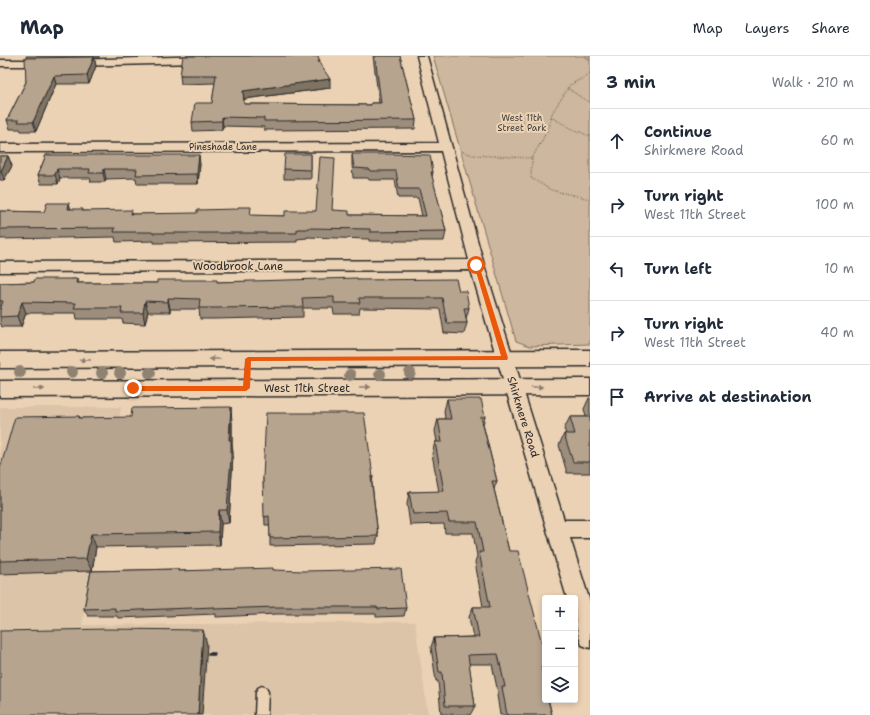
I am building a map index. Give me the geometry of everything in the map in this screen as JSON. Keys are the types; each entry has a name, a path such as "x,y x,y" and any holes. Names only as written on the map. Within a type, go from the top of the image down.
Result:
{"main road":[{"path":"0,360 590,358"},
{"path":"246,388 248,359"},
{"name":"West 11th Street","path":"0,389 590,387"}],"street":[{"path":"0,63 137,62 197,60 245,56"},
{"name":"Shirkmere Road","path":"422,56 476,265 590,637"},
{"name":"Pineshade Lane","path":"0,148 446,147"},
{"name":"Woodbrook Lane","path":"0,267 476,265"},
{"path":"557,529 590,529"}],"lane":[{"path":"261,715 262,692"}],"path":[{"path":"585,56 590,61"},
{"path":"590,74 567,88 552,113 549,128 532,158 531,178 540,186 555,192 590,200"},
{"path":"567,88 590,103"},
{"path":"551,117 572,129 590,136"},
{"path":"459,151 473,155 532,158"}],"shaded area":[{"path":"0,407 121,407 82,625 415,622 428,715 0,715"}],"green space":[{"name":"West 11th Street Park","path":"433,56 590,56 590,344 530,346 516,341"}],"building":[{"path":"183,56 318,56 320,61 318,61 330,79 243,91 244,104 371,105 371,103 381,103 375,56 400,56 416,120 264,121 264,118 222,117 222,121 192,122 195,103 212,103 216,75 180,75"},
{"path":"94,57 87,75 54,76 33,122 7,120 26,82 25,58"},
{"path":"285,154 311,154 311,170 284,169"},
{"path":"352,154 430,155 433,172 431,172 446,231 370,232 370,229 307,228 297,229 297,233 152,233 114,232 115,228 0,229 0,211 44,212 47,203 69,203 68,209 83,209 82,211 132,210 131,214 197,213 197,210 237,209 238,207 251,207 250,215 285,216 285,211 316,211 320,157 335,158 332,210 349,211 349,215 426,216 419,189 399,189 396,171 370,171 369,169 354,168"},
{"path":"46,155 199,155 197,174 136,175 137,169 104,169 103,173 89,173 90,169 57,169 55,175 38,175"},
{"path":"0,156 8,156 1,171 0,171"},
{"path":"357,278 357,280 456,279 459,291 466,291 469,308 464,308 467,323 447,323 442,298 359,298 360,303 334,303 334,297 302,298 303,307 199,308 200,299 168,298 168,302 145,301 143,313 121,313 122,308 74,308 76,303 22,302 17,316 0,317 0,310 3,301 0,301 0,283 34,282 35,279 77,279 76,283 157,283 157,280 217,280 217,282"},
{"path":"447,399 481,399 485,417 481,417 497,481 492,481 509,551 518,551 542,643 542,703 549,703 552,715 507,715 502,687 505,687 498,654 468,655 475,706 445,706 442,672 439,672 434,638 479,637 473,607 490,607 479,552 483,552 477,522 449,522 447,513 413,514 409,492 444,491 435,442 442,442 438,419 451,419"},
{"path":"231,407 229,440 231,440 231,458 227,510 219,510 218,532 91,534 86,559 0,561 0,469 15,417 131,417 132,408"},
{"path":"266,413 364,413 373,477 371,477 378,536 270,538 269,516 264,517 263,478"},
{"path":"570,417 590,417 590,462 573,462 564,434 575,434"},
{"path":"273,568 273,570 304,571 401,569 406,608 378,609 377,607 277,607 215,609 215,607 115,611 115,608 84,609 91,571 178,569 178,571"},
{"path":"108,629 203,630 198,715 0,715 0,631"}],"railway":[{"path":"196,654 218,654"}],"route":[{"path":"133,388 246,388 248,359 505,358 476,265"}]}
